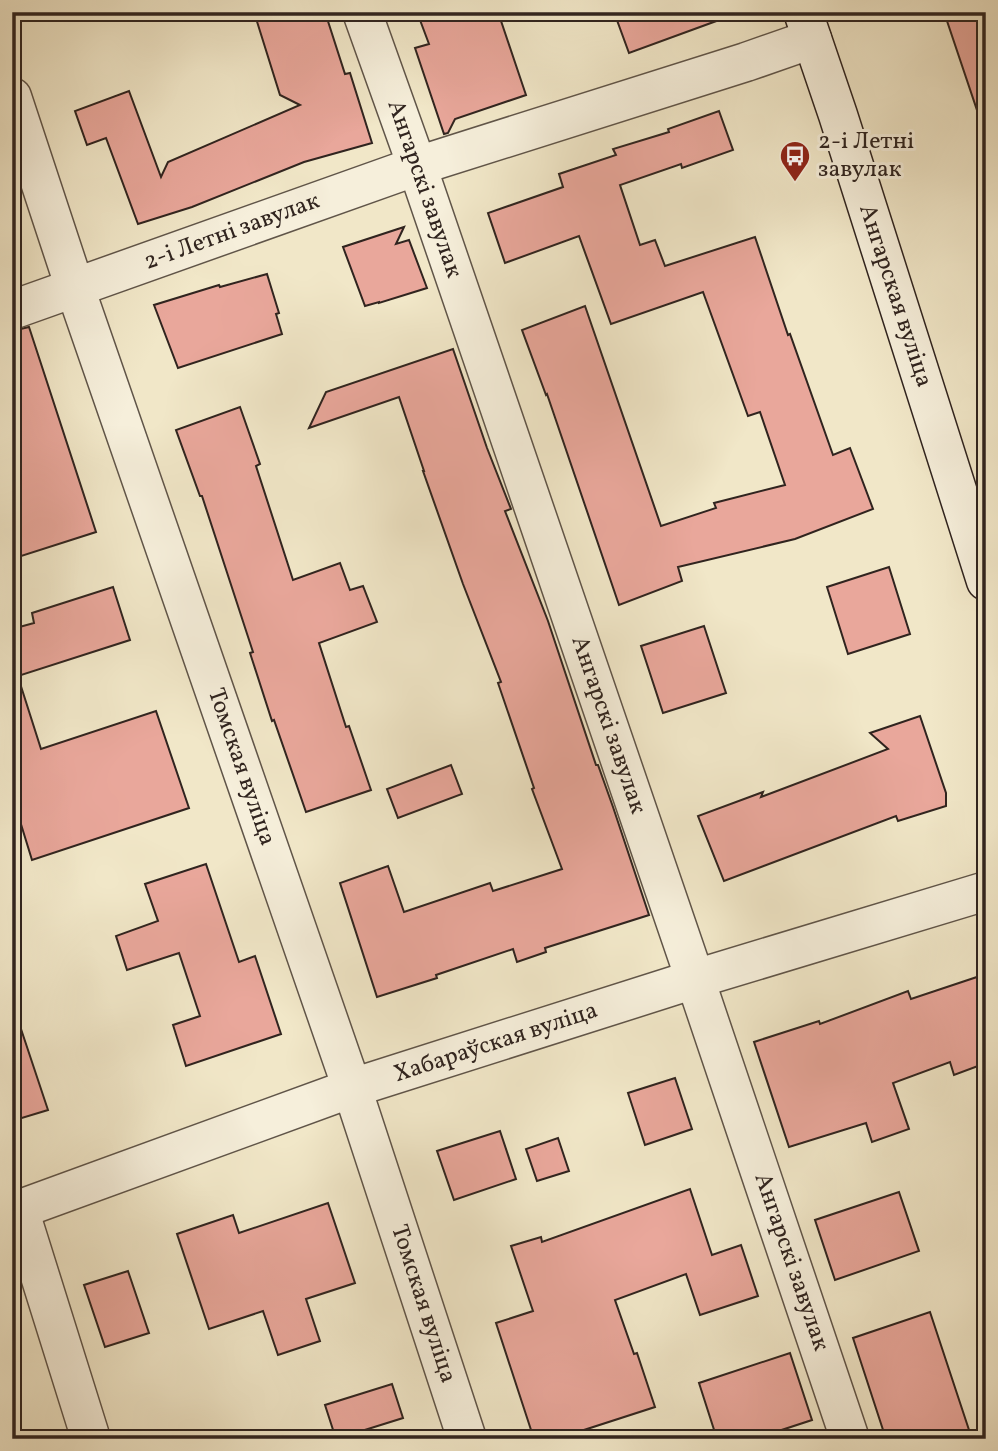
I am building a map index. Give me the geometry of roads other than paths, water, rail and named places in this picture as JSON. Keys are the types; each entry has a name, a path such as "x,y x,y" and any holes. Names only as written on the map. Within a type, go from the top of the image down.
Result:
{"street":[{"name":"Ангарскі завулак","path":"362,12 417,166 850,1439"},
{"name":"2-і Летні завулак","path":"12,310 417,166 746,62 807,26"},
{"name":"Ангарская вуліца","path":"807,26 986,581"},
{"name":"Томская вуліца","path":"12,97 75,288 352,1088 467,1439"},
{"name":"Хабараўская вуліца","path":"16,1210 352,1088 695,979 986,891"},
{"path":"16,1210 91,1439"}],"place":[{"name":"2-і Летні завулак","path":"795,183"}]}
